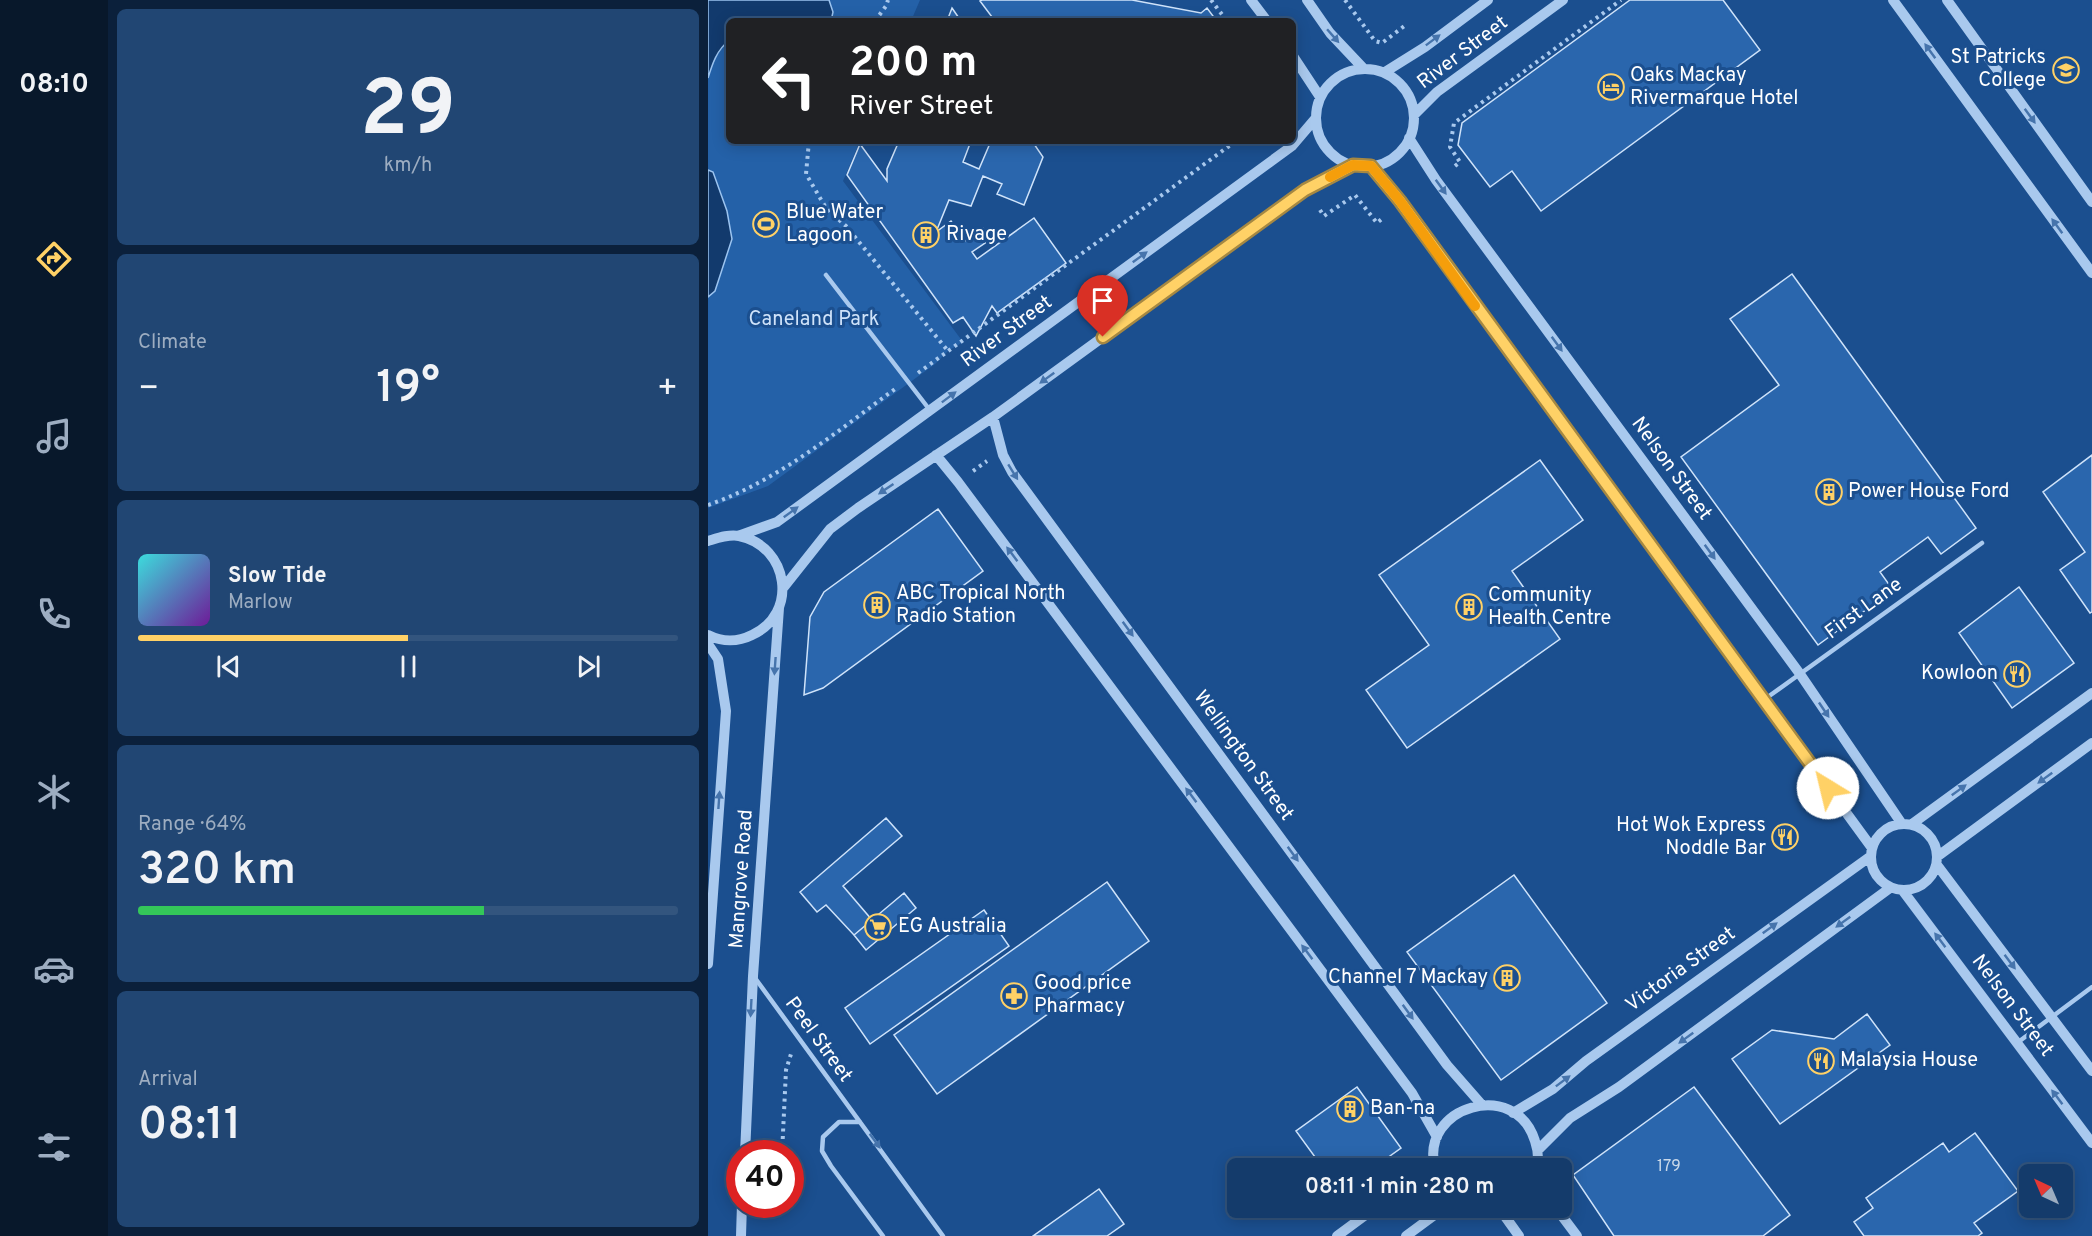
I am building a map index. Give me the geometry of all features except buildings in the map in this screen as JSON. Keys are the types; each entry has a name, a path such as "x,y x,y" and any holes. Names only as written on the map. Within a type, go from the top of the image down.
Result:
{"street":[{"path":"1251,0 1265,18"},
{"path":"1307,0 1330,33 1364,69"},
{"name":"River Street","path":"1384,72 1425,47 1488,0"},
{"name":"River Street","path":"1414,115 1437,92 1563,0"},
{"path":"1893,0 2092,273"},
{"path":"1947,0 2092,202"},
{"path":"1296,61 1320,97"},
{"path":"1364,69 1384,72 1396,79 1412,101 1414,115 1409,138 1400,152 1387,162 1371,166 1353,165 1338,159 1326,148 1319,135 1316,119 1320,97 1328,86 1338,76 1350,70 1364,69"},
{"name":"River Street","path":"1296,142 1316,119"},
{"name":"Nelson Street","path":"1409,138 1436,180 1800,674 1907,824"},
{"name":"River Street","path":"708,541 723,536 738,536 777,522 1294,144"},
{"path":"784,587 830,529 858,508 993,417 1305,190 1353,165"},
{"path":"1371,166 1400,201 1763,700 1871,852 1875,874 1890,888 1903,891 1915,889 1925,884 1932,876 1937,860 1936,845 1930,835 1922,828 1907,824 1892,826 1883,831 1871,852"},
{"name":"Wellington Street","path":"993,417 1003,455 1012,472 1447,1065 1482,1105"},
{"path":"936,455 1412,1093 1437,1137"},
{"path":"738,536 752,540 765,548 775,559 784,587"},
{"name":"Mangrove Road","path":"746,1140 753,976 779,608 784,587"},
{"path":"708,635 729,641 745,639 759,632 771,621 779,608"},
{"name":"Mangrove Road","path":"708,644 718,658 726,711 708,964"},
{"path":"1907,824 2092,693"},
{"path":"1937,860 2092,743"},
{"name":"Victoria Street","path":"1513,1113 1553,1089 1595,1054 1871,852"},
{"name":"Nelson Street","path":"1937,860 2092,1071"},
{"path":"1538,1150 1570,1118 1637,1074 1890,888"},
{"name":"Nelson Street","path":"1903,891 2092,1143"},
{"path":"1433,1158 1437,1137 1444,1125 1455,1115 1468,1108 1482,1105 1497,1106 1513,1113 1529,1129 1538,1150 1538,1158"},
{"path":"741,1236 742,1218"},
{"path":"1337,1236 1361,1218"},
{"path":"1406,1236 1430,1218"},
{"path":"1507,1218 1519,1236"},
{"path":"1564,1218 1577,1236"}],"lane":[{"path":"826,275 931,411"},
{"name":"First Lane","path":"1763,700 1982,543"},
{"name":"Peel Street","path":"753,976 943,1236"},
{"path":"2017,1043 2092,987"},
{"path":"860,1122 839,1122 823,1137 822,1151 883,1236"}],"path":[{"path":"877,18 888,0"},
{"path":"1211,0 1225,18"},
{"path":"1345,0 1375,41 1382,43 1407,24"},
{"path":"1455,166 1460,162 1450,147 1454,123 1622,0"},
{"path":"809,144 806,174 826,208 846,226 948,351"},
{"path":"708,505 729,498 782,471 1232,144"},
{"path":"1320,210 1324,216 1355,195 1377,223 1383,218"},
{"path":"973,471 988,460"},
{"path":"783,1140 786,1070 791,1054 801,1044"}],"green space":[{"name":"Caneland Park","path":"708,0 920,0 912,18 726,18 726,144 859,144 843,181 963,342 768,486 708,508"}],"shaded area":[{"path":"708,0 829,0 833,12 832,18 726,18 726,43 718,53 708,78"},
{"path":"708,170 713,172 727,211 732,239 715,291 708,297"}],"slow traffic":[{"path":"1330,177 1353,165 1371,166 1400,201 1475,306"}],"place":[{"name":"St Patricks College","path":"2066,70"},
{"name":"Oaks Mackay Rivermarque Hotel","path":"1611,87"},
{"name":"Blue Water Lagoon","path":"766,224"},
{"name":"Rivage","path":"926,235"},
{"name":"Power House Ford","path":"1829,492"},
{"name":"ABC Tropical North Radio Station","path":"877,605"},
{"name":"Community Health Centre","path":"1469,607"},
{"name":"Kowloon","path":"2017,674"},
{"name":"Hot Wok Express Noddle Bar","path":"1785,837"},
{"name":"EG Australia","path":"878,927"},
{"name":"Channel 7 Mackay","path":"1507,978"},
{"name":"Good price Pharmacy","path":"1014,996"},
{"name":"Malaysia House","path":"1821,1061"},
{"name":"Ban-na","path":"1350,1109"}],"route":[{"path":"1103,337 1305,190 1353,165 1371,166 1400,201 1828,788"}]}
